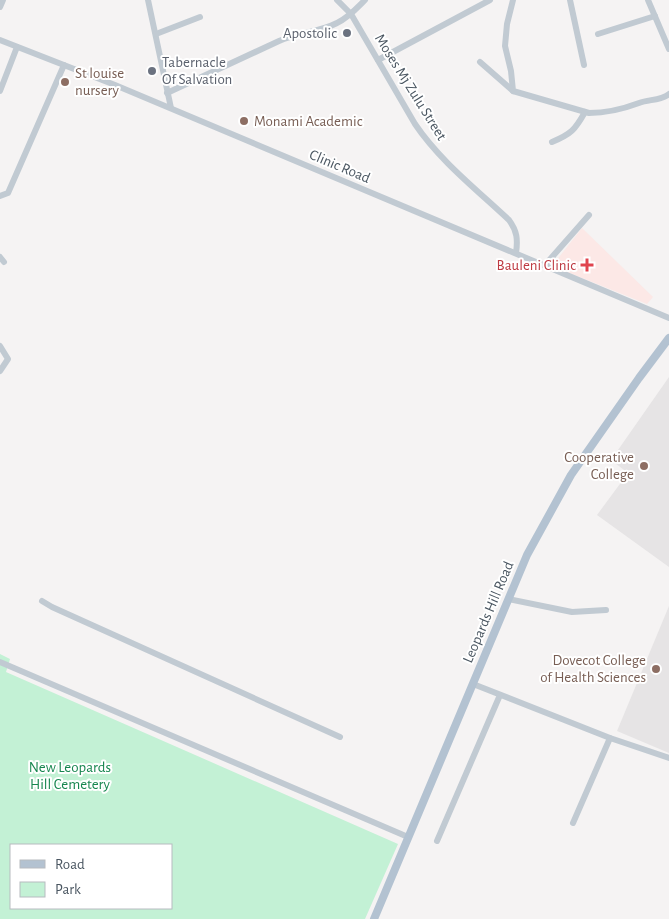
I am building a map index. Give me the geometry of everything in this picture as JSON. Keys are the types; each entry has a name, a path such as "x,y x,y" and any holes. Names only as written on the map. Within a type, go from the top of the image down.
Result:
{"main road":[{"name":"Leopards Hill Road","path":"374,919 527,555 571,475 669,338"}],"street":[{"path":"0,7 3,0"},
{"path":"148,0 171,108"},
{"name":"Moses Mj Zulu Street","path":"337,0 351,14 414,124 426,141 509,220 514,227 517,234 516,253"},
{"path":"167,93 279,41 338,23 351,14 365,0"},
{"path":"378,60 490,0"},
{"path":"513,0 507,24 506,46 512,71 513,91"},
{"path":"570,0 584,65"},
{"path":"648,0 669,49"},
{"path":"598,34 655,16"},
{"path":"156,34 200,17"},
{"name":"Clinic Road","path":"0,40 171,108 669,318"},
{"path":"0,91 18,47"},
{"path":"480,62 513,91 585,112 602,113 621,109 640,102 663,98 669,94"},
{"path":"0,196 8,193 64,65"},
{"path":"552,142 572,132 585,112"},
{"path":"545,265 589,215"},
{"path":"0,346 8,359 0,371"},
{"path":"508,599 572,612 606,610"},
{"path":"42,601 340,737"},
{"path":"0,662 408,837"},
{"path":"473,684 610,738 669,758"},
{"path":"437,841 500,695"},
{"path":"573,822 610,738"}],"shaded area":[{"name":"Bauleni Clinic","path":"582,228 653,297 647,304 552,266"},
{"name":"Cooperative College","path":"669,377 669,567 597,515 628,473 611,460"},
{"name":"Dovecot College of Health Sciences","path":"669,606 669,753 617,731"}],"green space":[{"name":"New Leopards Hill Cemetery","path":"0,654 10,659 6,672 398,844 365,919 0,919"}],"place":[{"name":"Apostolic","path":"347,33"},
{"name":"Tabernacle Of Salvation","path":"152,71"},
{"name":"St louise nursery","path":"65,82"},
{"name":"Monami Academic","path":"244,121"},
{"name":"Bauleni Clinic","path":"587,265"},
{"name":"Cooperative College","path":"644,466"},
{"name":"Dovecot College of Health Sciences","path":"656,669"}]}
